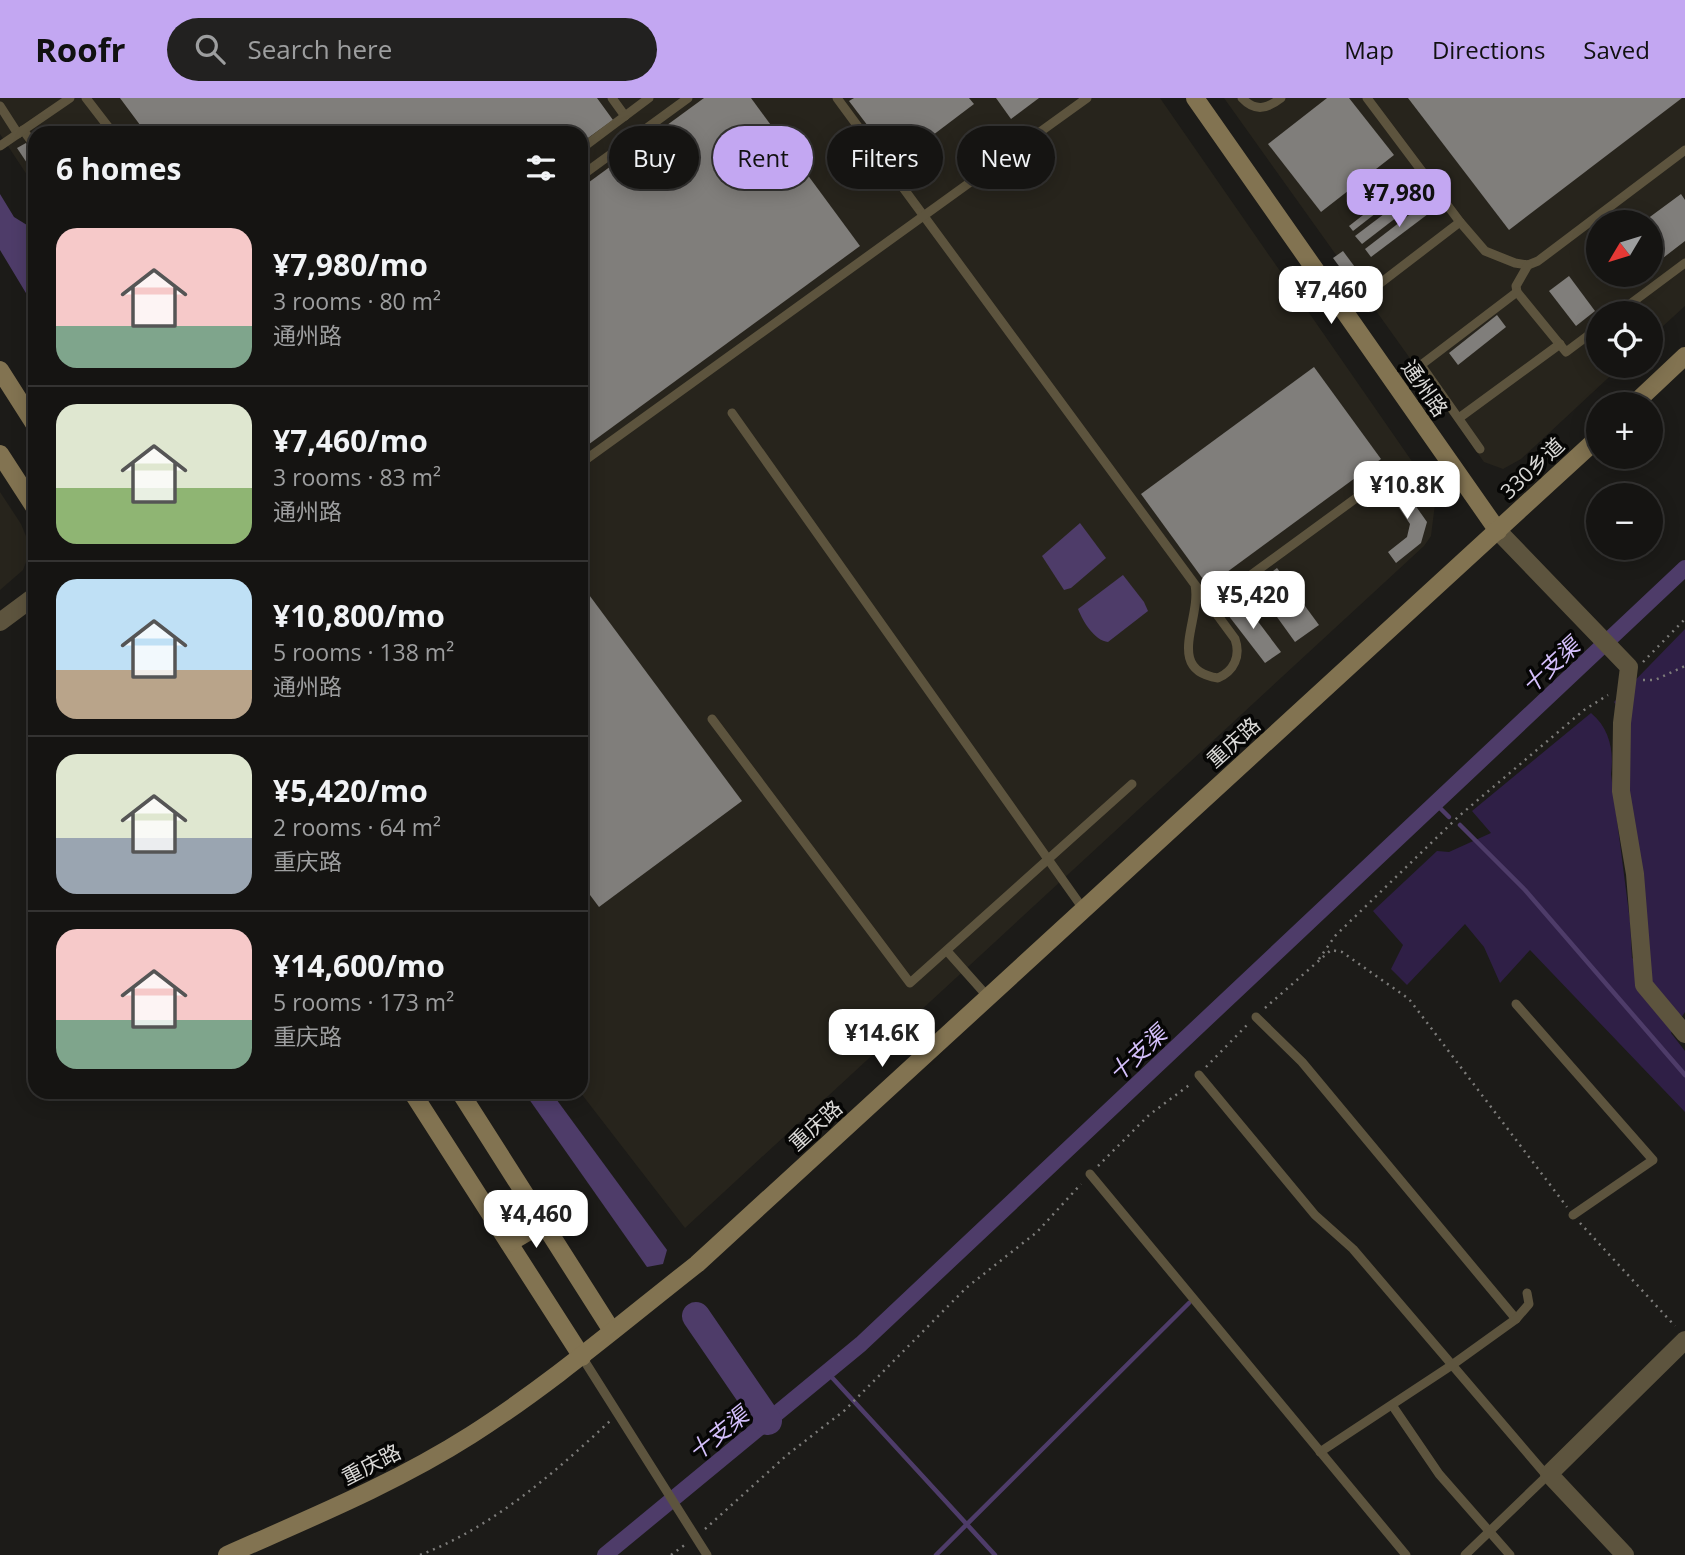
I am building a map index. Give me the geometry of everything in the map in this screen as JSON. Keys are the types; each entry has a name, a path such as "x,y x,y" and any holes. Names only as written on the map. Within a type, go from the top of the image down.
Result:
{"street":[{"name":"通州路","path":"1195,98 1498,531"},
{"path":"1646,392 1685,356"},
{"path":"0,370 28,414"},
{"name":"330乡道","path":"1498,531 1586,449"},
{"path":"0,454 28,497"},
{"path":"1498,531 1629,667 1622,723 1620,792 1635,874 1644,985 1685,1034"},
{"name":"重庆路","path":"227,1555 371,1492 471,1435 582,1357 696,1264 1498,531"},
{"path":"0,622 28,601"},
{"path":"416,1099 582,1357"},
{"path":"464,1099 612,1331"},
{"path":"509,1243 543,1223"},
{"path":"1625,1555 1548,1475 1685,1340"}],"lane":[{"path":"30,126 70,98"},
{"path":"86,98 108,126"},
{"path":"612,98 625,116"},
{"path":"588,144 649,98"},
{"path":"588,171 688,98"},
{"path":"837,98 1195,584 1235,639 1238,648 1235,663 1228,673 1218,678 1198,671 1189,656 1189,637 1198,598 1195,584"},
{"path":"588,458 1087,98"},
{"path":"1242,98 1252,106 1262,108 1281,98"},
{"path":"1367,98 1460,222 1485,250 1528,265"},
{"path":"0,106 28,139"},
{"path":"0,146 28,127"},
{"path":"1586,337 1566,352 1517,292 1517,286 1528,265 1538,261 1685,150"},
{"path":"1344,311 1460,222"},
{"path":"1634,301 1685,263"},
{"path":"1480,449 1420,365 1517,292"},
{"path":"1459,418 1560,344"},
{"path":"732,413 1084,910"},
{"path":"1210,605 1389,474"},
{"path":"712,719 911,983 1132,784"},
{"path":"947,951 988,998"},
{"path":"1516,1004 1653,1160 1573,1215"},
{"path":"1256,1017 1302,1062 1516,1319"},
{"path":"1199,1075 1315,1215 1353,1249 1548,1475 1465,1555"},
{"path":"1090,1174 1406,1555"},
{"path":"1320,1452 1452,1365 1516,1319 1529,1304 1527,1293"},
{"path":"582,1357 707,1555"},
{"path":"1392,1405 1439,1474 1510,1555"}],"path":[{"path":"1318,961 1335,936 1459,816 1584,710 1615,691 1685,620"},
{"path":"1628,676 1655,680 1685,666"},
{"path":"671,1555 696,1537 787,1455 859,1397"},
{"path":"420,1555 477,1530 580,1449 618,1413"}],"shaded area":[{"path":"0,98 1160,98 1436,496 1431,536 1424,546 685,1228 585,1099 588,1099 588,126 28,126 28,176 0,134"},
{"path":"1224,98 1685,98 1685,306 1663,326 1663,301 1586,301 1586,378 1608,378 1593,392 1586,392 1586,399 1521,459 1503,469 1484,462"},
{"path":"0,194 14,217 28,226 28,296 0,250"},
{"path":"0,492 21,524 28,541 28,557 23,570 0,590"},
{"path":"1080,523 1106,558 1071,588 1064,590 1042,556"},
{"path":"1123,575 1148,611 1108,642 1103,641 1090,630 1078,609"},
{"path":"1685,629 1685,1012 1671,1033 1685,1051 1685,1112 1530,950 1500,983 1484,947 1465,924 1407,985 1391,969 1403,945 1373,911 1437,851 1449,852 1491,833 1472,811 1591,713 1603,726 1611,749 1611,774 1630,921 1632,959 1644,945 1624,792 1625,719 1614,702"},
{"path":"529,1099 556,1099 667,1250 663,1264 647,1267"}],"building":[{"path":"120,98 597,98 613,120 588,138 588,126 141,126"},
{"path":"704,98 751,98 772,126 713,126 713,189 813,189 813,182 860,246 588,445 588,183 609,168 609,189 699,189 699,126 666,126"},
{"path":"854,98 969,98 974,104 943,127 868,126 849,101"},
{"path":"996,98 1039,98 1011,119"},
{"path":"1327,98 1349,98 1394,155 1321,212 1268,144"},
{"path":"1408,98 1682,98 1509,230"},
{"path":"26,143 28,146 28,164 17,148"},
{"path":"1408,180 1412,185 1353,231 1349,226"},
{"path":"1417,189 1423,197 1362,244 1355,236"},
{"path":"1681,194 1685,200 1685,241 1663,258 1663,210 1659,210"},
{"path":"1426,202 1432,211 1371,257 1365,249"},
{"path":"1343,251 1363,278 1353,285 1333,258"},
{"path":"1569,276 1588,301 1586,318 1576,326 1549,291"},
{"path":"1497,315 1506,327 1458,365 1449,353"},
{"path":"1314,367 1381,459 1208,586 1141,494"},
{"path":"1396,478 1427,522 1421,543 1396,563 1388,552 1407,537 1410,524 1385,487"},
{"path":"1277,568 1319,625 1295,642 1254,585"},
{"path":"588,593 742,801 599,907 588,892"},
{"path":"1241,599 1281,652 1265,663 1225,611"}],"waterway":[{"name":"十支渠","path":"605,1555 861,1344 1685,568"},
{"path":"1435,803 1449,817"},
{"path":"1460,825 1525,890 1685,1075"},
{"path":"936,1555 1189,1303"},
{"path":"696,1316 768,1421"},
{"path":"827,1372 995,1555"}]}
